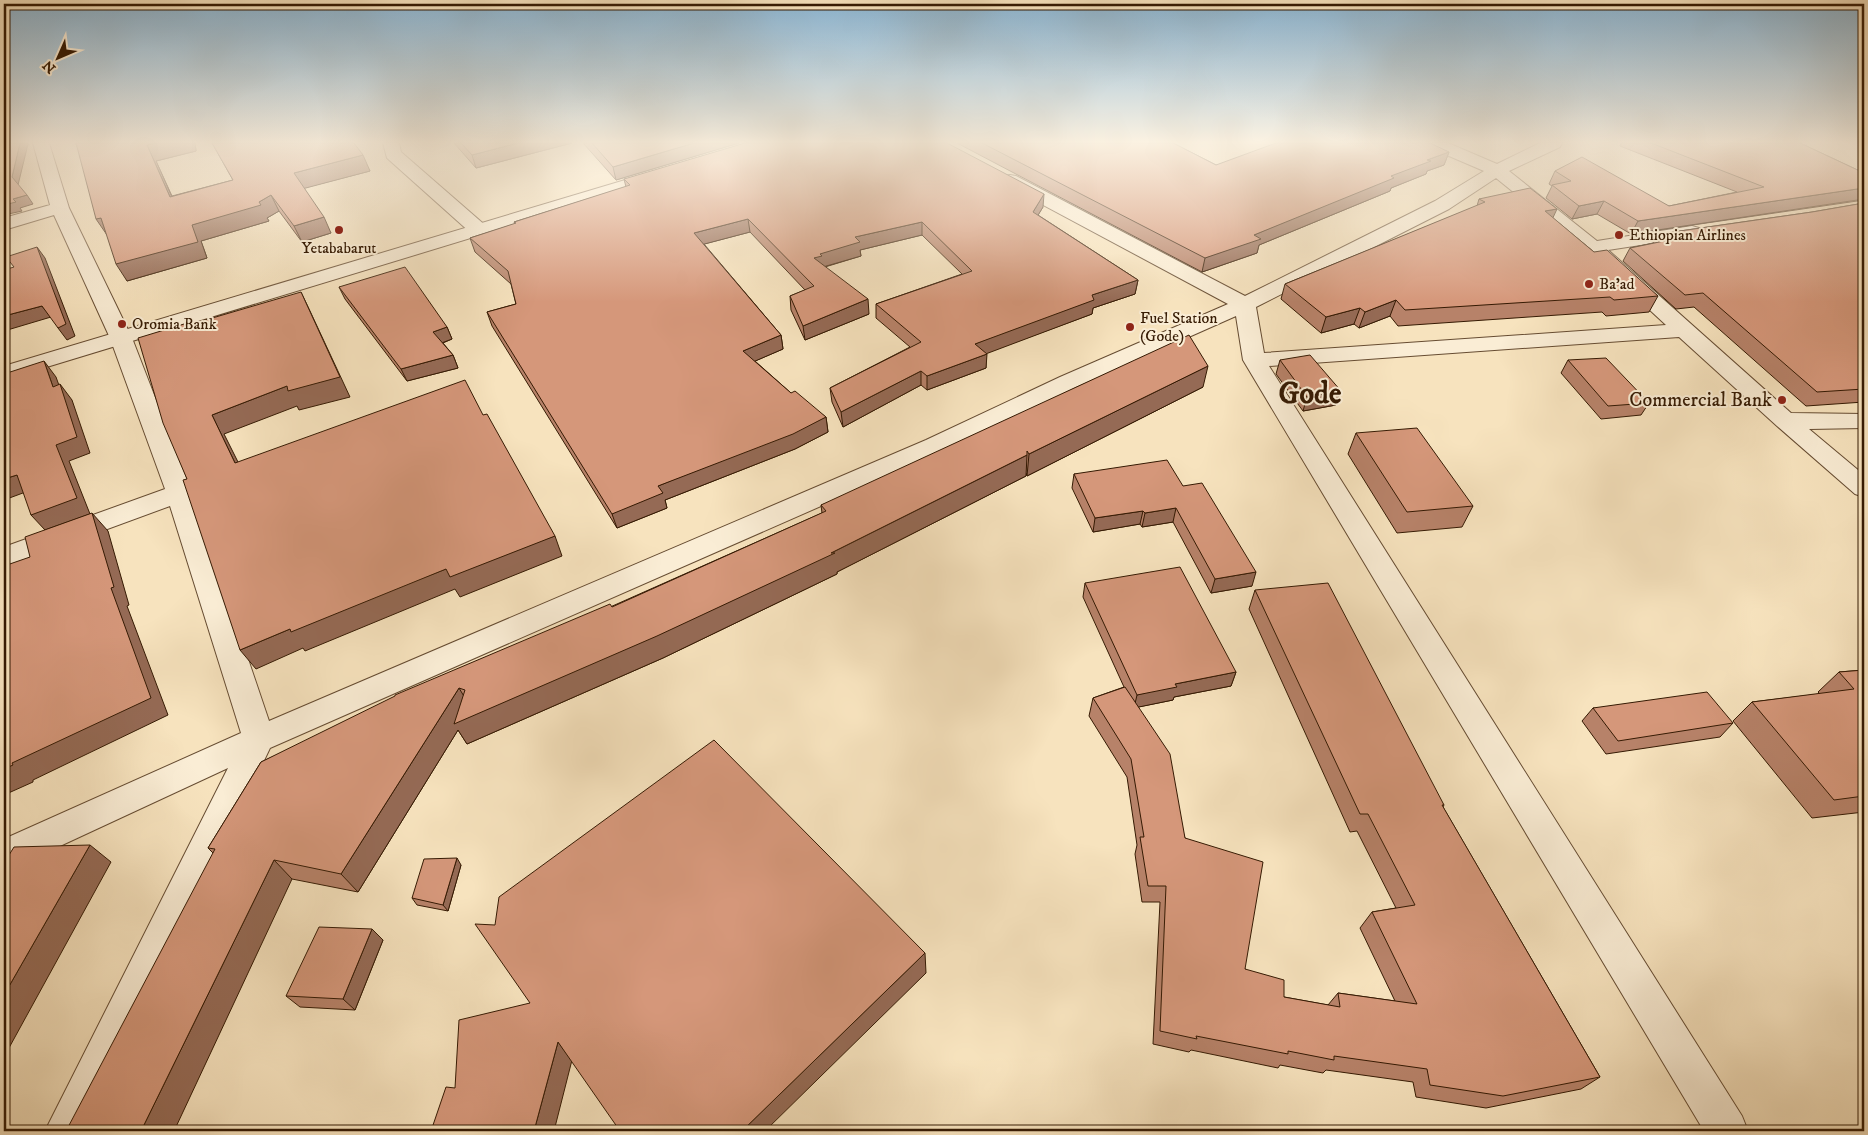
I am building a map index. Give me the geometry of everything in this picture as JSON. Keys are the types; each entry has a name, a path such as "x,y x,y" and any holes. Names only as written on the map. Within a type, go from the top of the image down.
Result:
{"street":[{"path":"56,196 60,208 121,338 179,493 259,739 66,1131"},
{"path":"441,196 479,230"},
{"path":"4,373 590,196"},
{"path":"1039,196 1245,304"},
{"path":"4,856 259,739 935,446 1068,382 1245,304 1442,205 1456,196"},
{"path":"1529,196 1593,247 1785,421 1864,488"},
{"path":"4,224 60,208"},
{"path":"1593,247 1712,230"},
{"path":"1245,304 1254,360 1727,1131"},
{"path":"1254,360 1684,330"},
{"path":"1785,421 1864,421"},
{"path":"4,556 179,493"}],"building":[{"path":"4,196 24,196 13,199 16,202 4,205"},
{"path":"90,196 269,196 259,202 261,205 192,225 198,242 116,264 101,218 96,219"},
{"path":"272,196 310,196 324,217 294,226"},
{"path":"596,196 1043,196 1033,212 1138,280 1092,295 1094,300 975,344 987,354 927,376 921,371 841,412 830,388 921,342 876,304 972,271 922,222 855,237 860,242 820,254 822,256 814,258 868,299 803,326 790,296 814,286 748,219 694,233 781,335 743,351 791,393 795,391 826,417 793,434 658,486 663,493 612,514 487,312 516,304 508,271 470,238 516,223 514,222"},
{"path":"1085,196 1350,196 1254,235 1261,239 1205,258"},
{"path":"1493,196 1540,196 1557,209 1545,211 1594,252 1607,250 1658,296 1614,300 1610,297 1405,310 1396,300 1365,312 1360,308 1326,317 1285,284 1485,202 1479,199"},
{"path":"1566,196 1651,196 1669,206 1719,196 1809,196 1638,221 1604,201 1579,206"},
{"path":"1864,203 1864,389 1817,392 1703,293 1685,295 1630,248 1669,240 1659,234"},
{"path":"37,247 66,324 58,328 42,306 4,316 4,270 14,267 6,257"},
{"path":"405,267 447,327 433,332 453,355 401,369 339,287"},
{"path":"301,292 340,377 288,391 287,386 212,415 235,463 465,380 483,415 487,414 555,536 450,577 446,569 291,632 290,629 240,650 183,480 187,479 163,423 138,338"},
{"path":"1189,335 1208,366 1029,454 1027,451 1027,455 831,553 835,553 657,636 454,724 465,690 459,688 341,874 274,860 141,1131 66,1131 215,849 208,848 261,762 395,695 610,604 612,607 826,511 821,505"},
{"path":"1310,355 1341,391 1307,397 1280,360"},
{"path":"1606,358 1649,403 1608,406 1568,360"},
{"path":"44,361 53,387 60,384 77,437 56,445 77,498 31,515 17,475 4,479 4,374"},
{"path":"1417,428 1473,506 1407,512 1356,433"},
{"path":"1167,460 1183,486 1202,483 1256,572 1215,579 1176,508 1095,518 1074,474"},
{"path":"92,513 114,587 111,588 151,698 12,763 13,765 4,769 4,566 30,557 25,537"},
{"path":"1180,567 1236,672 1175,684 1177,687 1137,695 1085,583"},
{"path":"1328,583 1444,805 1442,805 1600,1077 1503,1096 1430,1085 1427,1069 1334,1056 1334,1060 1288,1051 1288,1054 1160,1031 1166,886 1148,886 1140,837 1144,837 1131,759 1093,698 1125,687 1170,754 1185,838 1263,862 1245,969 1284,980 1284,997 1340,1007 1338,993 1417,1004 1372,912 1415,905 1368,814 1360,814 1255,590"},
{"path":"1864,670 1864,796 1834,800 1752,702 1854,689 1839,672"},
{"path":"1707,692 1733,723 1618,741 1593,708"},
{"path":"714,740 925,953 742,1131 620,1131 558,1042 534,1131 431,1131 446,1087 455,1088 459,1020 530,1003 475,924 495,925 499,897"},
{"path":"90,845 4,995 4,863 14,847"},
{"path":"457,858 443,905 412,898 424,859"},
{"path":"319,927 372,929 343,999 286,996"}],"place":[{"name":"Yetababarut","path":"339,230"},
{"name":"Ethiopian Airlines","path":"1619,235"},
{"name":"Ba'ad","path":"1589,284"},
{"name":"Oromia Bank","path":"122,324"},
{"name":"Fuel Station (Gode)","path":"1130,327"},
{"name":"Commercial Bank","path":"1782,400"}],"district":[{"name":"Gode","path":"1310,394"}]}
